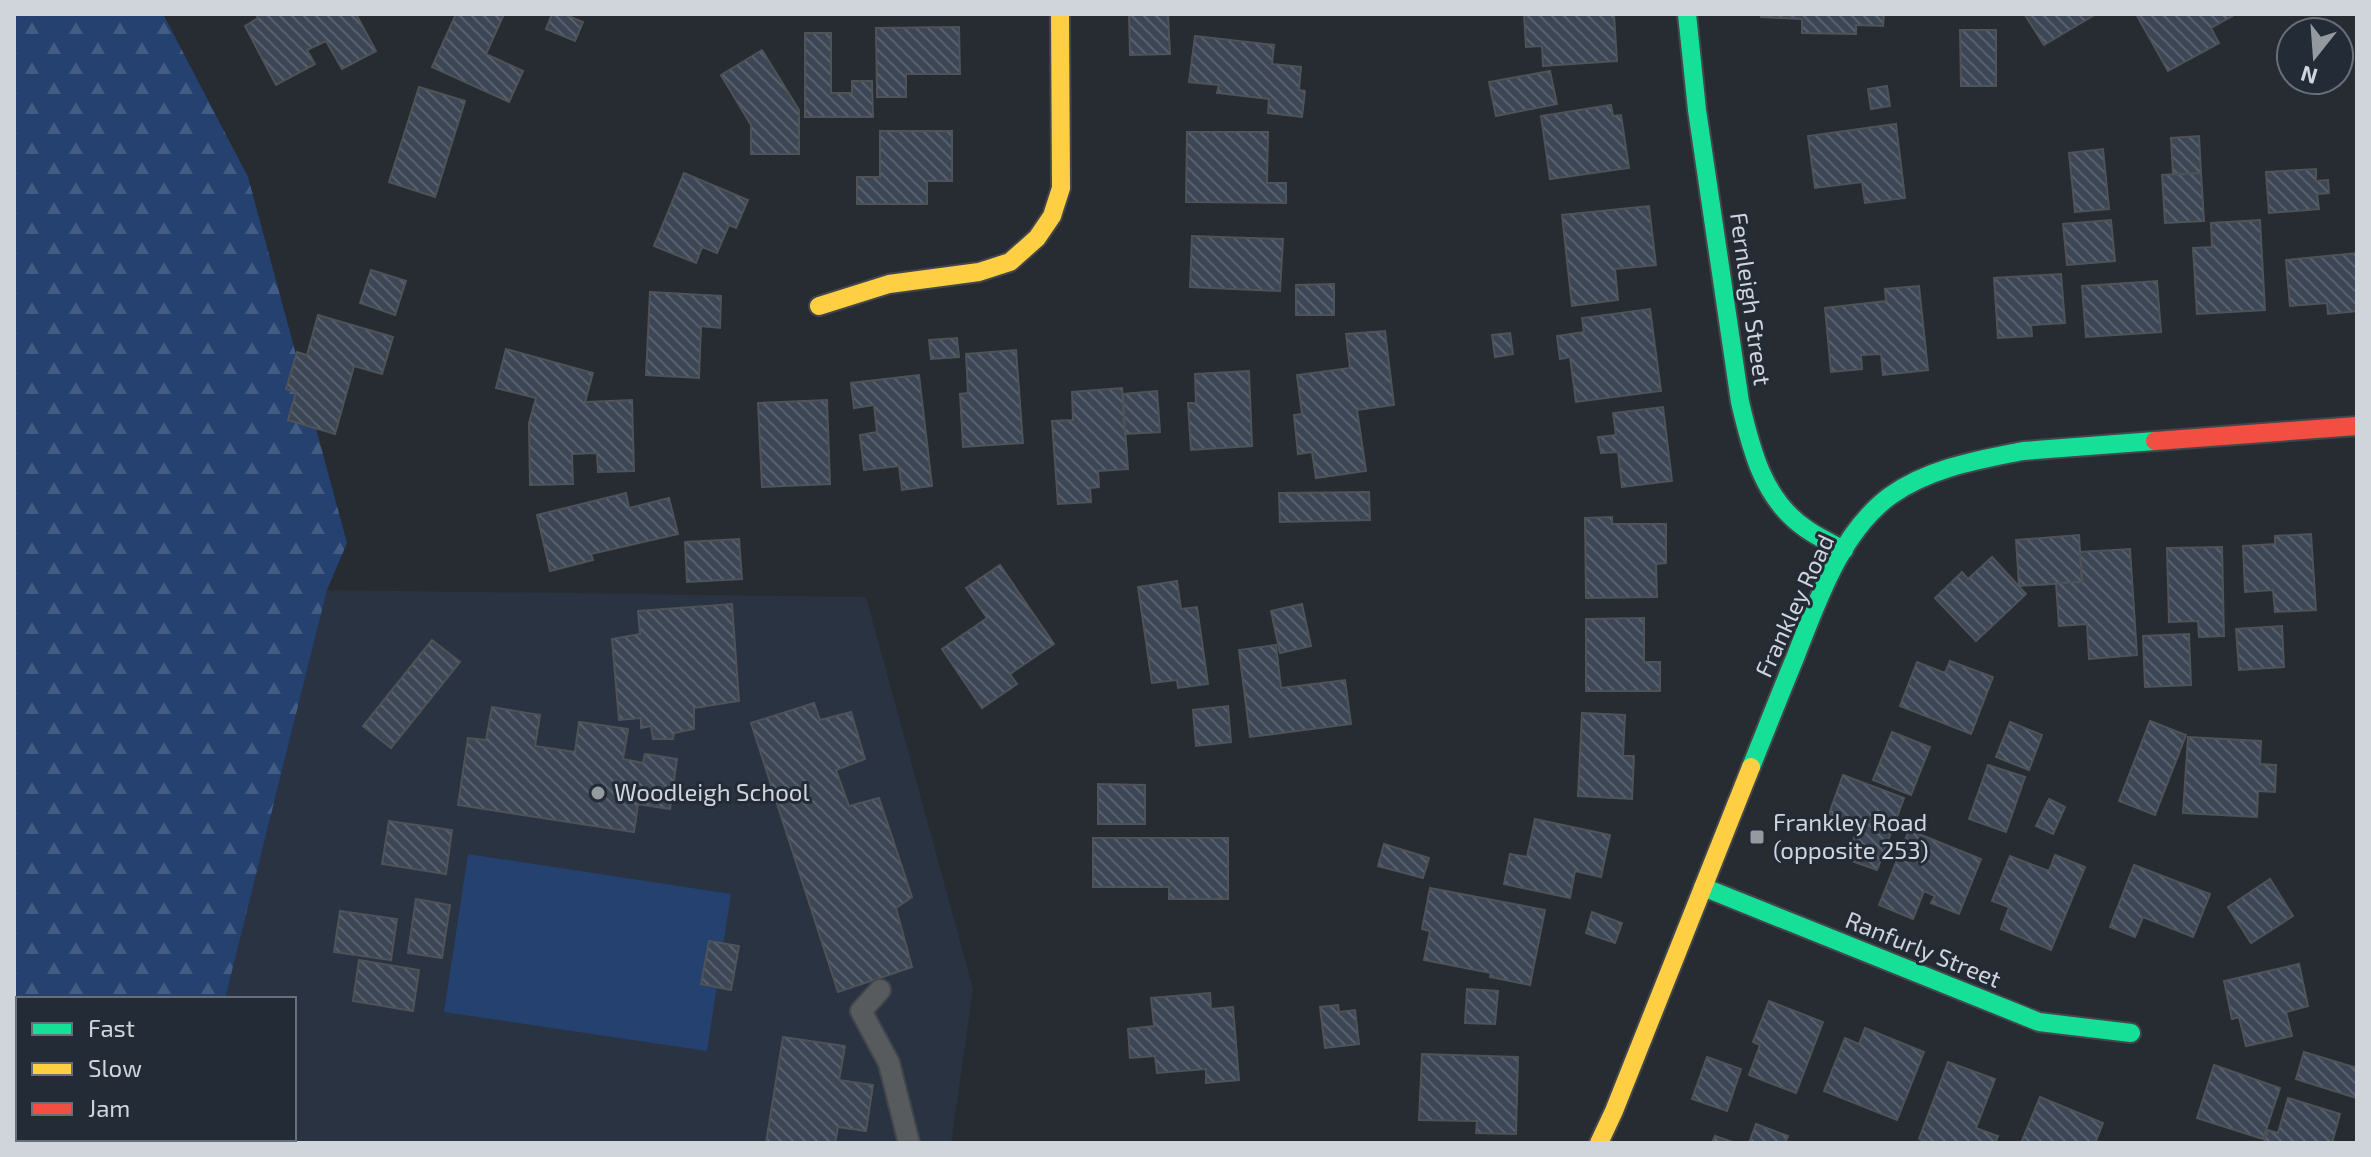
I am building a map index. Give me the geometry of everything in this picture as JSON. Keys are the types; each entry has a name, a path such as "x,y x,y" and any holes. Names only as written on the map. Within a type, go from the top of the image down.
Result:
{"street":[{"path":"819,306 889,284 979,272 1010,262 1037,238 1052,216 1061,188 1060,14"},
{"name":"Fernleigh Street","path":"1687,14 1740,402 1750,445 1762,479 1781,507 1805,528 1844,550"},
{"name":"Frankley Road","path":"1599,1143 1811,617 1844,550 1872,511 1902,488 1933,474 1968,462 2023,451 2357,426"},
{"name":"Ranfurly Street","path":"1703,887 2039,1022 2131,1033"}],"lane":[{"path":"880,990 861,1011 889,1063 909,1143"}],"shaded area":[{"name":"Woodleigh School","path":"327,590 866,597 973,989 951,1143 190,1143 296,1141 296,997 225,997"}],"green space":[{"path":"14,14 163,14 248,177 347,543 327,590 225,997 16,997 16,1141 190,1143 14,1143"},
{"path":"468,854 731,894 707,1051 444,1012"}],"building":[{"path":"256,14 356,14 376,51 342,69 326,41 307,50 315,64 276,85 245,26 258,18"},
{"path":"456,14 504,14 486,54 523,71 509,102 432,67"},
{"path":"552,14 564,14 583,22 575,41 546,29"},
{"path":"1129,14 1168,14 1170,54 1130,55"},
{"path":"1524,14 1614,14 1617,61 1543,66 1542,46 1526,47"},
{"path":"1761,14 1884,14 1883,26 1856,25 1856,34 1802,33 1802,19 1761,17"},
{"path":"2027,14 2096,14 2044,45"},
{"path":"2136,14 2236,14 2211,28 2219,43 2168,71"},
{"path":"959,27 960,74 906,74 906,97 877,97 876,28"},
{"path":"1960,30 1996,30 1996,86 1961,86"},
{"path":"805,33 831,33 831,93 852,93 852,81 872,81 873,117 805,117"},
{"path":"1195,36 1274,45 1272,64 1301,67 1299,90 1305,91 1302,117 1268,113 1269,99 1217,93 1219,85 1189,82"},
{"path":"762,50 799,110 799,154 751,154 751,125 721,75"},
{"path":"1550,71 1557,104 1496,116 1489,82"},
{"path":"1887,86 1890,106 1871,109 1868,89"},
{"path":"419,87 465,101 435,197 389,182"},
{"path":"1611,105 1613,116 1621,115 1629,168 1550,179 1541,116"},
{"path":"1896,124 1905,198 1865,203 1862,182 1815,188 1808,136"},
{"path":"880,131 952,131 952,181 927,181 927,204 857,204 857,177 880,177"},
{"path":"1187,132 1268,132 1267,183 1286,183 1286,203 1186,202"},
{"path":"2199,136 2201,173 2173,175 2171,138"},
{"path":"2103,149 2109,209 2075,212 2069,153"},
{"path":"2316,169 2316,181 2328,180 2329,193 2317,194 2319,209 2269,213 2266,172"},
{"path":"684,173 748,200 736,228 729,225 717,253 702,247 696,263 654,246"},
{"path":"2201,173 2204,221 2165,223 2162,175"},
{"path":"1649,206 1656,265 1615,269 1618,300 1572,306 1562,215"},
{"path":"2111,220 2115,261 2067,265 2063,224"},
{"path":"2260,220 2265,310 2197,314 2193,248 2212,247 2211,223"},
{"path":"1192,236 1283,239 1280,291 1190,287"},
{"path":"2357,253 2357,311 2328,314 2327,303 2290,306 2286,260"},
{"path":"371,270 406,281 395,315 360,303"},
{"path":"2061,274 2065,323 2031,325 2032,336 1998,338 1994,278"},
{"path":"2157,281 2161,332 2086,337 2082,286"},
{"path":"1334,284 1334,315 1296,315 1296,285"},
{"path":"1919,286 1928,370 1883,375 1881,354 1861,355 1862,369 1831,372 1825,308 1886,301 1885,289"},
{"path":"650,292 721,296 720,328 701,326 699,378 646,375"},
{"path":"1650,309 1661,391 1576,402 1570,357 1560,359 1557,336 1584,332 1582,318"},
{"path":"318,315 393,337 382,374 354,366 335,434 288,420 296,392 286,389 297,352 307,355"},
{"path":"1385,331 1394,405 1357,410 1366,471 1316,478 1312,452 1298,454 1294,415 1302,414 1297,375 1350,368 1346,334"},
{"path":"1510,333 1513,354 1495,357 1492,335"},
{"path":"957,338 959,357 931,359 929,340"},
{"path":"506,349 593,373 585,402 632,400 634,471 598,472 597,453 572,454 573,484 530,485 529,423 536,398 496,388"},
{"path":"1016,350 1023,443 963,447 960,394 968,393 966,354"},
{"path":"1249,371 1252,446 1191,450 1188,403 1196,403 1195,374"},
{"path":"919,375 932,486 902,490 899,466 864,470 860,435 877,432 874,405 854,408 851,383"},
{"path":"1122,388 1128,469 1098,471 1099,487 1090,488 1091,502 1058,504 1052,421 1073,420 1072,392"},
{"path":"1157,391 1160,432 1125,434 1123,394"},
{"path":"827,400 830,484 762,487 758,403"},
{"path":"1663,407 1672,481 1622,487 1618,452 1601,453 1598,437 1616,435 1613,413"},
{"path":"1369,492 1370,520 1280,522 1279,493"},
{"path":"626,493 629,508 669,498 678,534 591,554 593,560 550,571 537,515"},
{"path":"1612,517 1612,524 1666,524 1666,563 1656,564 1657,597 1586,598 1585,518"},
{"path":"2311,534 2316,610 2275,612 2273,590 2245,592 2243,546 2275,544 2275,536"},
{"path":"2079,535 2082,582 2019,586 2016,540"},
{"path":"739,539 742,579 687,582 685,542"},
{"path":"2222,547 2224,636 2199,637 2198,621 2169,622 2167,548"},
{"path":"2130,549 2137,655 2089,659 2087,624 2059,626 2056,583 2082,582 2080,552"},
{"path":"1992,557 2026,594 1976,641 1935,598 1962,572 1968,579"},
{"path":"1000,565 1054,644 1010,674 1017,684 982,708 942,649 987,618 966,588"},
{"path":"1177,581 1181,609 1197,607 1208,684 1178,688 1177,680 1152,683 1138,587"},
{"path":"732,604 739,701 694,708 694,729 674,733 673,739 653,739 651,726 641,728 641,718 619,720 612,639 640,634 638,611"},
{"path":"1302,604 1311,646 1280,653 1271,611"},
{"path":"1644,618 1644,662 1660,662 1660,691 1586,691 1586,619"},
{"path":"2282,626 2284,667 2239,670 2236,629"},
{"path":"2189,634 2191,685 2145,687 2143,636"},
{"path":"432,640 460,662 391,748 363,726"},
{"path":"1276,645 1281,688 1345,680 1351,724 1250,737 1239,650"},
{"path":"1950,661 1993,677 1971,734 1900,706 1917,662 1945,673"},
{"path":"814,703 820,720 851,712 865,759 836,770 849,806 879,798 912,897 896,908 912,967 838,992 751,723"},
{"path":"1228,706 1231,742 1196,746 1193,710"},
{"path":"492,707 540,715 535,746 575,752 579,722 628,729 623,759 643,763 645,754 677,759 670,809 638,804 634,832 458,805 468,738 486,740"},
{"path":"1582,713 1625,715 1623,756 1634,756 1632,799 1578,796"},
{"path":"2150,721 2186,735 2155,815 2119,801"},
{"path":"2010,722 2042,735 2029,770 1996,757"},
{"path":"1892,732 1930,747 1911,795 1873,780"},
{"path":"2188,737 2261,741 2260,764 2276,765 2275,792 2258,791 2257,817 2183,813"},
{"path":"1988,765 2025,777 2006,832 1969,819"},
{"path":"1843,775 1904,798 1877,870 1846,859 1859,825 1829,814"},
{"path":"1098,784 1145,785 1145,824 1098,824"},
{"path":"2049,799 2065,807 2053,834 2036,826"},
{"path":"1535,819 1610,835 1601,877 1575,871 1570,898 1504,884 1510,854 1527,857"},
{"path":"389,821 452,830 446,874 382,864"},
{"path":"1909,830 1981,859 1959,914 1931,903 1935,896 1924,891 1913,919 1879,905"},
{"path":"1093,838 1228,838 1228,899 1169,899 1169,887 1093,887"},
{"path":"1384,844 1429,858 1423,878 1378,866"},
{"path":"2055,855 2085,867 2051,950 2001,929 2009,907 1992,901 2010,856 2049,871"},
{"path":"2134,865 2210,894 2193,937 2143,917 2135,937 2110,927"},
{"path":"2270,879 2293,916 2251,943 2228,907"},
{"path":"1430,888 1545,910 1530,985 1490,977 1491,973 1424,960 1430,931 1422,929"},
{"path":"416,899 450,905 442,958 408,953"},
{"path":"340,911 397,919 391,960 334,952"},
{"path":"1592,912 1622,923 1615,943 1586,933"},
{"path":"709,941 739,946 731,990 701,984"},
{"path":"359,960 419,970 413,1011 353,1001"},
{"path":"2299,964 2308,1006 2286,1012 2292,1036 2246,1046 2239,1017 2232,1019 2224,981"},
{"path":"1467,989 1498,991 1495,1024 1465,1023"},
{"path":"1210,993 1211,1009 1233,1007 1239,1080 1206,1083 1206,1069 1157,1073 1155,1056 1130,1058 1128,1029 1154,1026 1151,998"},
{"path":"1769,1001 1823,1022 1796,1093 1749,1075 1760,1045 1753,1042"},
{"path":"1338,1005 1339,1012 1355,1010 1359,1044 1325,1048 1320,1007"},
{"path":"1865,1028 1924,1052 1897,1120 1824,1091 1845,1038 1859,1044"},
{"path":"783,1037 845,1046 839,1080 873,1085 866,1131 838,1127 835,1143 766,1143"},
{"path":"2304,1052 2357,1068 2356,1098 2296,1079"},
{"path":"1422,1054 1518,1057 1516,1134 1476,1133 1477,1121 1419,1120"},
{"path":"1707,1057 1741,1069 1727,1111 1692,1099"},
{"path":"1948,1062 1995,1079 1976,1128 1998,1136 1995,1143 1931,1143 1919,1139"},
{"path":"2214,1065 2280,1088 2263,1139 2197,1118"},
{"path":"2040,1097 2103,1123 2095,1143 2021,1143"},
{"path":"2288,1098 2340,1114 2332,1143 2264,1143 2268,1130 2278,1133"},
{"path":"1756,1124 1788,1136 1785,1143 1749,1143"},
{"path":"1715,1136 1735,1143 1712,1143"}],"traffic: fast":[{"path":"1687,14 1697,110 1740,402 1754,455 1769,488 1791,516 1819,537 1844,550"},
{"path":"1751,767 1832,570 1857,529 1890,496 1921,478 1989,458 2023,451 2155,441"},
{"path":"1703,887 2039,1022 2131,1033"}],"traffic: slow":[{"path":"819,306 889,284 979,272 1010,262 1037,238 1052,216 1061,188 1060,14"},
{"path":"1599,1143 1751,767"}],"traffic: jam":[{"path":"2155,441 2357,426"}],"place":[{"name":"Woodleigh School","path":"598,793"},
{"name":"Frankley Road (opposite 253)","path":"1757,837"}]}
